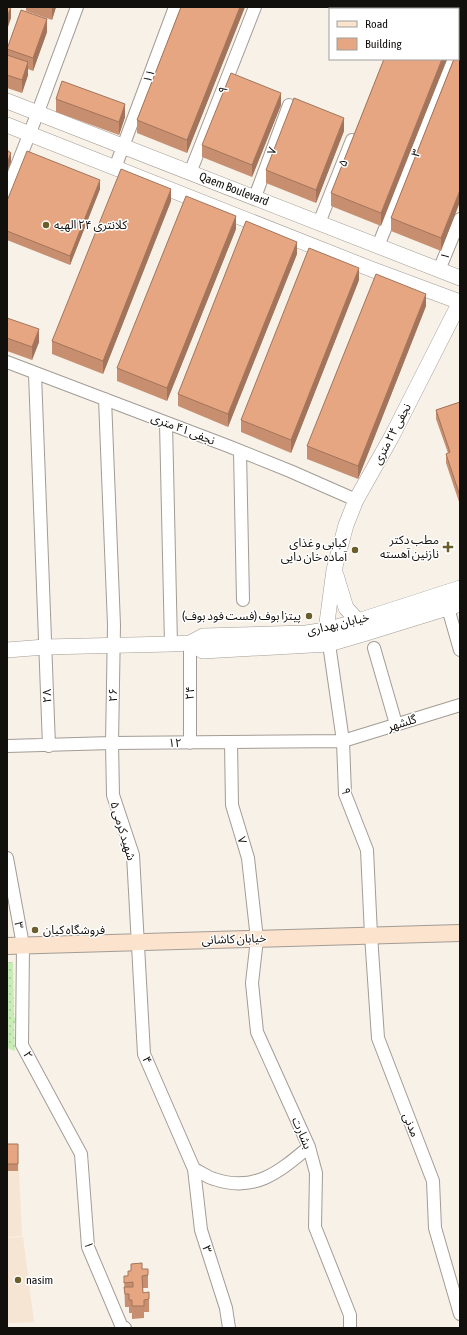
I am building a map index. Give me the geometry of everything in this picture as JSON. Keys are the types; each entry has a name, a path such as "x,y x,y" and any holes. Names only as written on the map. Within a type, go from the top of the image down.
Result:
{"main road":[{"name":"خیابان کاشانی","path":"15,946 460,933"}],"street":[{"path":"7,191 30,134 77,7"},
{"name":"۱۱","path":"115,168 176,7"},
{"name":"۹","path":"190,173 255,7"},
{"name":"۳","path":"378,246 454,60"},
{"name":"Qaem Boulevard","path":"7,101 460,278"},
{"name":"۷","path":"255,197 289,104"},
{"name":"Qaem Boulevard","path":"7,125 364,266 460,302"},
{"name":"۵","path":"319,223 356,130"},
{"name":"۱","path":"439,270 460,219"},
{"name":"نجفی ۲۴ متری","path":"327,637 334,570 346,525 356,500 392,436 460,302"},
{"name":"نجفی ۴۱ متری","path":"7,362 35,374 240,450 290,470 356,500"},
{"name":"۲۸","path":"35,374 49,746"},
{"name":"۲۶","path":"105,399 114,646 112,744"},
{"path":"166,423 171,644"},
{"path":"240,450 243,600"},
{"path":"334,570 346,608 361,628"},
{"name":"خیابان بهداری","path":"361,628 460,588"},
{"path":"454,606 460,650"},
{"name":"خیابان بهداری","path":"7,650 45,647 190,643 203,636 306,633 327,637 454,606"},
{"name":"۹","path":"327,637 343,741 345,794 367,850 371,935"},
{"name":"۲۴","path":"190,643 190,743"},
{"path":"374,648 396,724"},
{"name":"گلشهر","path":"343,741 460,705"},
{"name":"۱۲","path":"7,746 343,741"},
{"name":"۷","path":"231,742 232,805 248,858 257,939"},
{"name":"۵ شهید کرمی","path":"112,744 112,795 133,855 137,942"},
{"name":"۳","path":"7,858 15,946"},
{"name":"مدنی","path":"371,935 378,1038 433,1181 435,1228 460,1314"},
{"name":"بشارت","path":"257,939 252,983 258,1032 309,1147 316,1173 315,1227 350,1315 350,1328"},
{"name":"۴","path":"137,942 144,1054 194,1169"},
{"name":"۲","path":"15,946 22,1045 80,1154"},
{"path":"194,1169 213,1179 237,1184 256,1182 281,1170 309,1147"},
{"name":"۱","path":"80,1154 88,1247 121,1325 125,1328"},
{"name":"۳","path":"194,1169 201,1230 226,1308 229,1328"}],"shaded area":[{"path":"7,1149 18,1150 22,1236 7,1237"},
{"name":"nasim","path":"23,1237 34,1322 7,1323 7,1238"}],"green space":[{"path":"7,962 13,962 14,1017 16,1018 14,1025 15,1051 7,1048"}],"building":[{"path":"7,7 11,7 7,17"},
{"path":"181,7 240,7 187,140 137,120"},
{"path":"21,10 47,19 33,58 7,49"},
{"path":"460,43 460,190 441,238 391,218 454,60 459,60"},
{"path":"7,55 28,62 22,80 7,75"},
{"path":"384,60 442,60 381,213 331,193"},
{"path":"231,73 281,93 252,165 202,145"},
{"path":"62,81 125,104 119,122 56,99"},
{"path":"294,98 344,118 316,190 266,170"},
{"path":"7,150 11,153 7,163"},
{"name":"کلانتری ۲۴ الهیه","path":"27,151 100,180 70,256 7,231 7,201"},
{"path":"121,169 171,189 103,361 52,341"},
{"path":"186,196 236,216 167,388 117,368"},
{"path":"246,221 297,242 228,414 178,394"},
{"path":"309,248 359,268 291,440 241,420"},
{"path":"376,274 426,294 358,466 307,446"},
{"path":"7,318 39,329 32,347 7,338"},
{"path":"460,402 460,496 446,454 450,452 436,410"},
{"path":"7,1144 18,1144 18,1164 7,1164"},
{"path":"142,1263 142,1269 148,1269 148,1275 142,1276 143,1293 149,1292 149,1299 144,1300 144,1306 132,1306 132,1300 129,1300 129,1294 125,1294 124,1287 133,1287 133,1282 124,1283 124,1276 128,1276 128,1271 131,1271 131,1264"}],"place":[{"name":"کلانتری ۲۴ الهیه","path":"46,225"},
{"name":"مطب دکتر نازنین آهسته","path":"448,547"},
{"name":"کبابی و غذای آماده خان دایی","path":"355,550"},
{"name":"پیتزا بوف (فست فود بوف)","path":"309,616"},
{"name":"فروشگاه کیان","path":"35,930"},
{"name":"nasim","path":"18,1280"}]}
